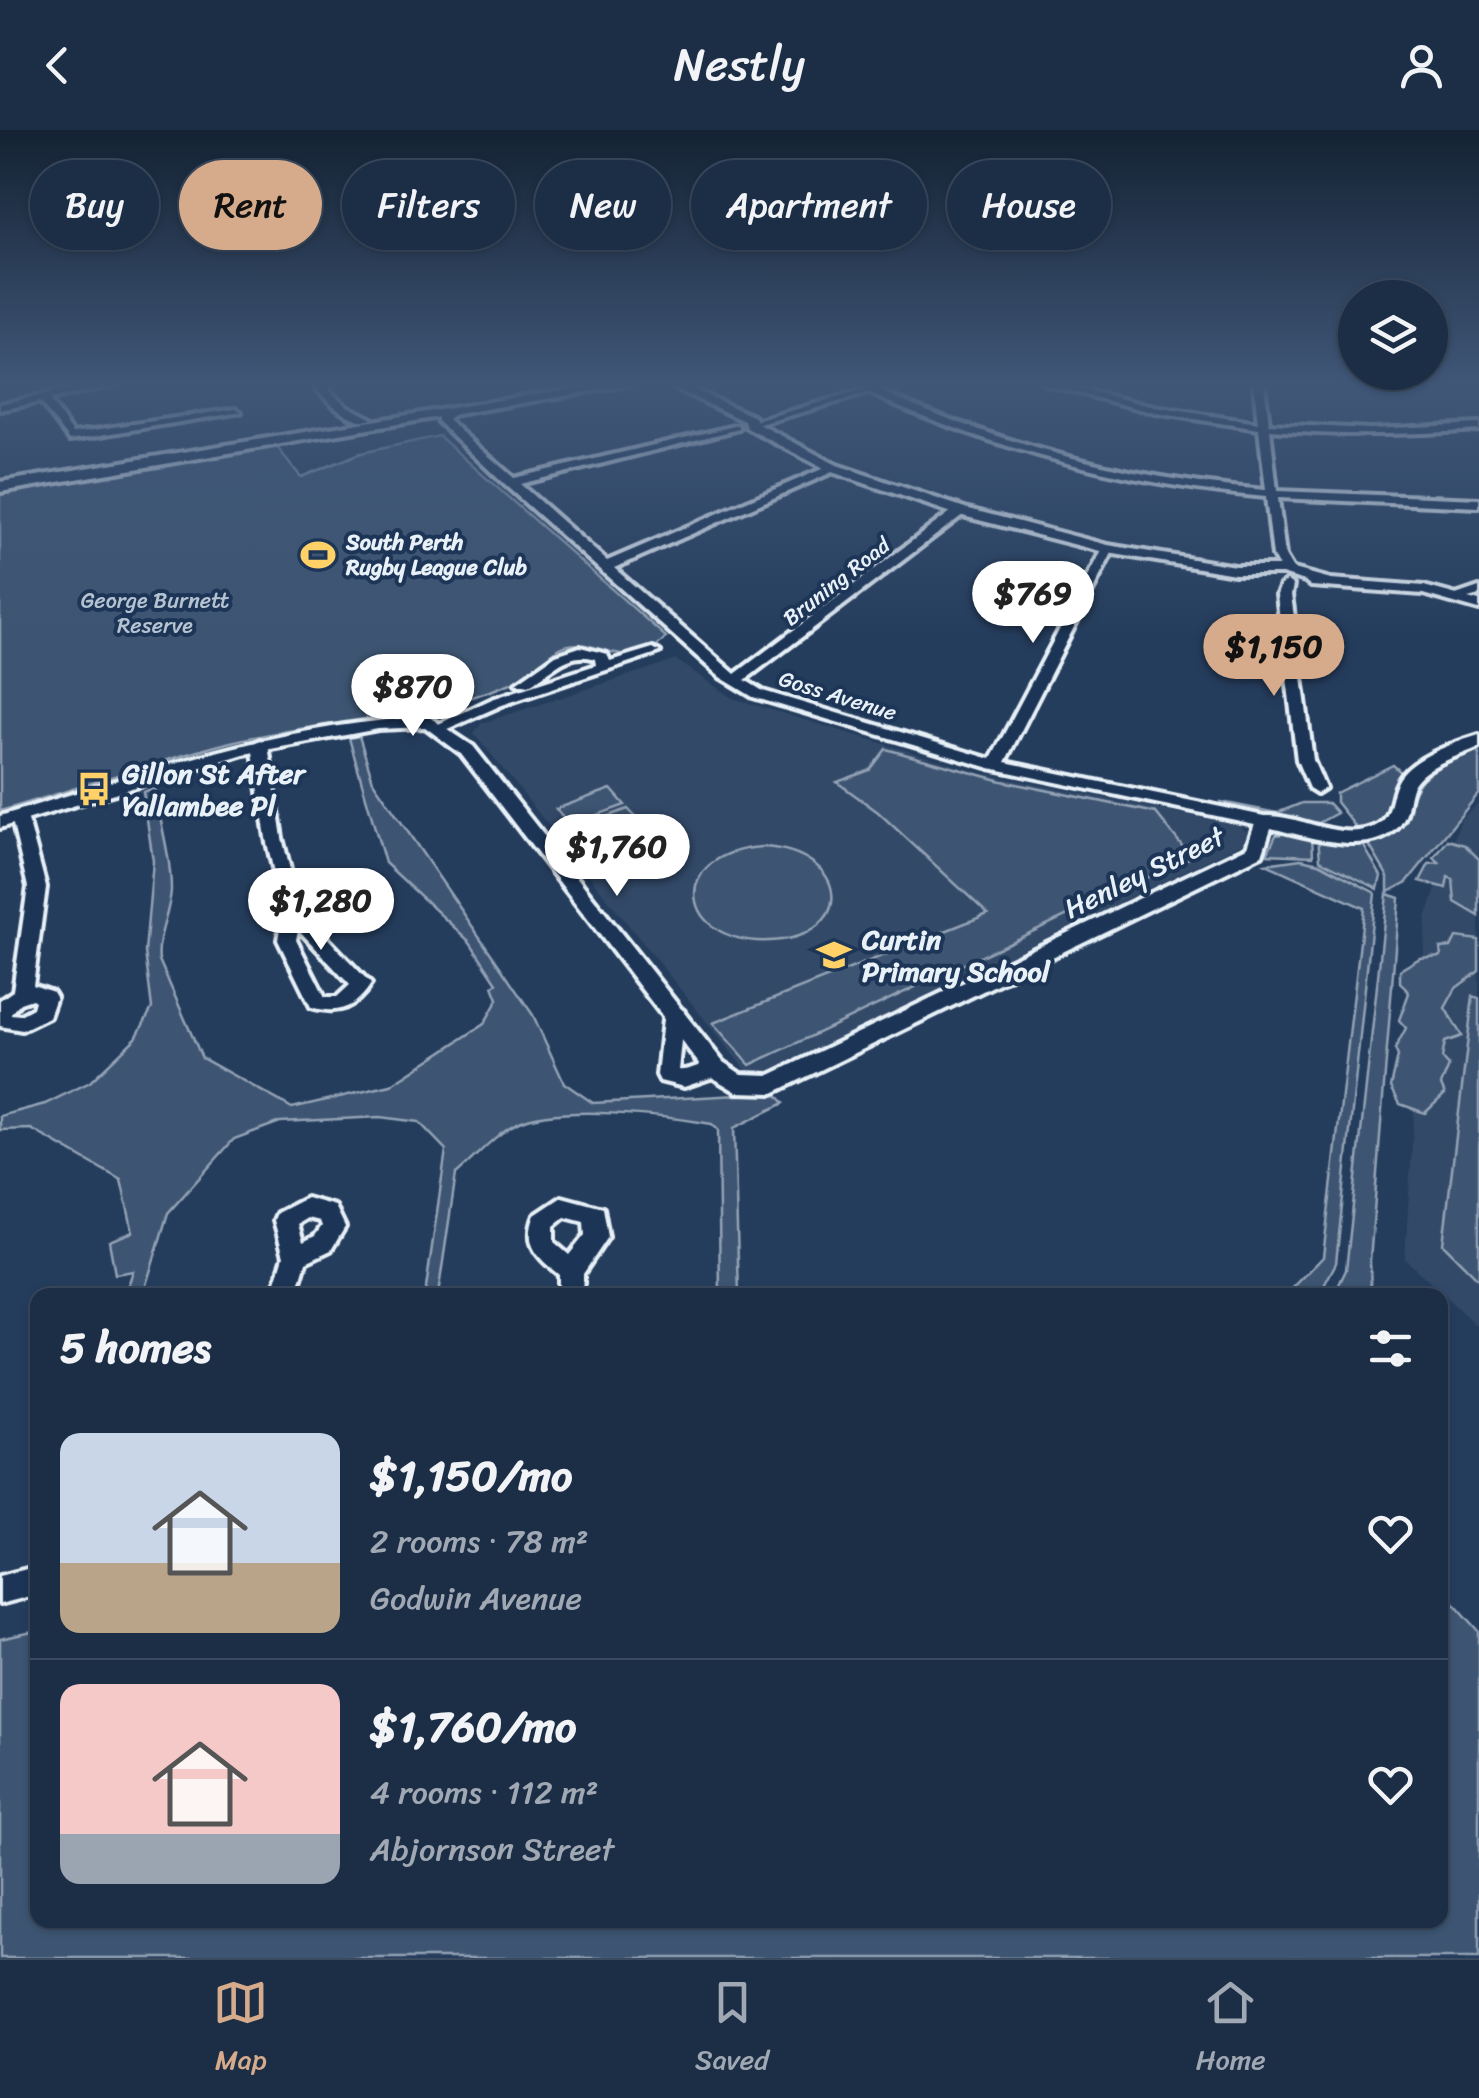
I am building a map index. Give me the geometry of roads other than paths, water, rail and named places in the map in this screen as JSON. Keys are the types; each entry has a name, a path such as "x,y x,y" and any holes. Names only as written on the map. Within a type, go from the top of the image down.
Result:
{"main road":[{"path":"0,485 84,469"}],"street":[{"name":"Goss Avenue","path":"498,469 736,680 783,703 996,765 1264,821"},
{"path":"510,482 559,469"},
{"path":"608,566 830,469"},
{"path":"837,469 960,511 1108,549 1282,577 1472,598"},
{"path":"1116,469 1272,496 1479,503"},
{"path":"1270,469 1305,760 1317,788"},
{"name":"Bruning Road","path":"736,680 960,511"},
{"path":"996,765 1108,549"},
{"path":"440,722 545,672 570,651 589,649 602,657 604,668"},
{"path":"0,822 260,745 378,724 440,722 654,652"},
{"path":"440,722 467,750 674,1011 715,1068 684,1079 668,1075 664,1068 674,1011"},
{"path":"1264,821 1353,837 1380,832 1395,820 1402,792 1414,774 1479,740"},
{"path":"260,745 274,838 292,911 287,940 318,1002 331,1006 350,1000 362,984 292,911"},
{"path":"19,816 38,887 22,994"},
{"name":"Henley Street","path":"715,1068 737,1084 773,1084 1237,860 1259,845 1264,821"},
{"path":"286,1288 296,1256"},
{"path":"0,1590 30,1582"}],"place":[{"name":"South Perth Rugby League Club","path":"318,555"},
{"name":"Gillon St After Yallambee Pl","path":"94,789"},
{"name":"Curtin Primary School","path":"834,955"}],"park label":[{"name":"George Burnett Reserve","path":"155,612"}]}
